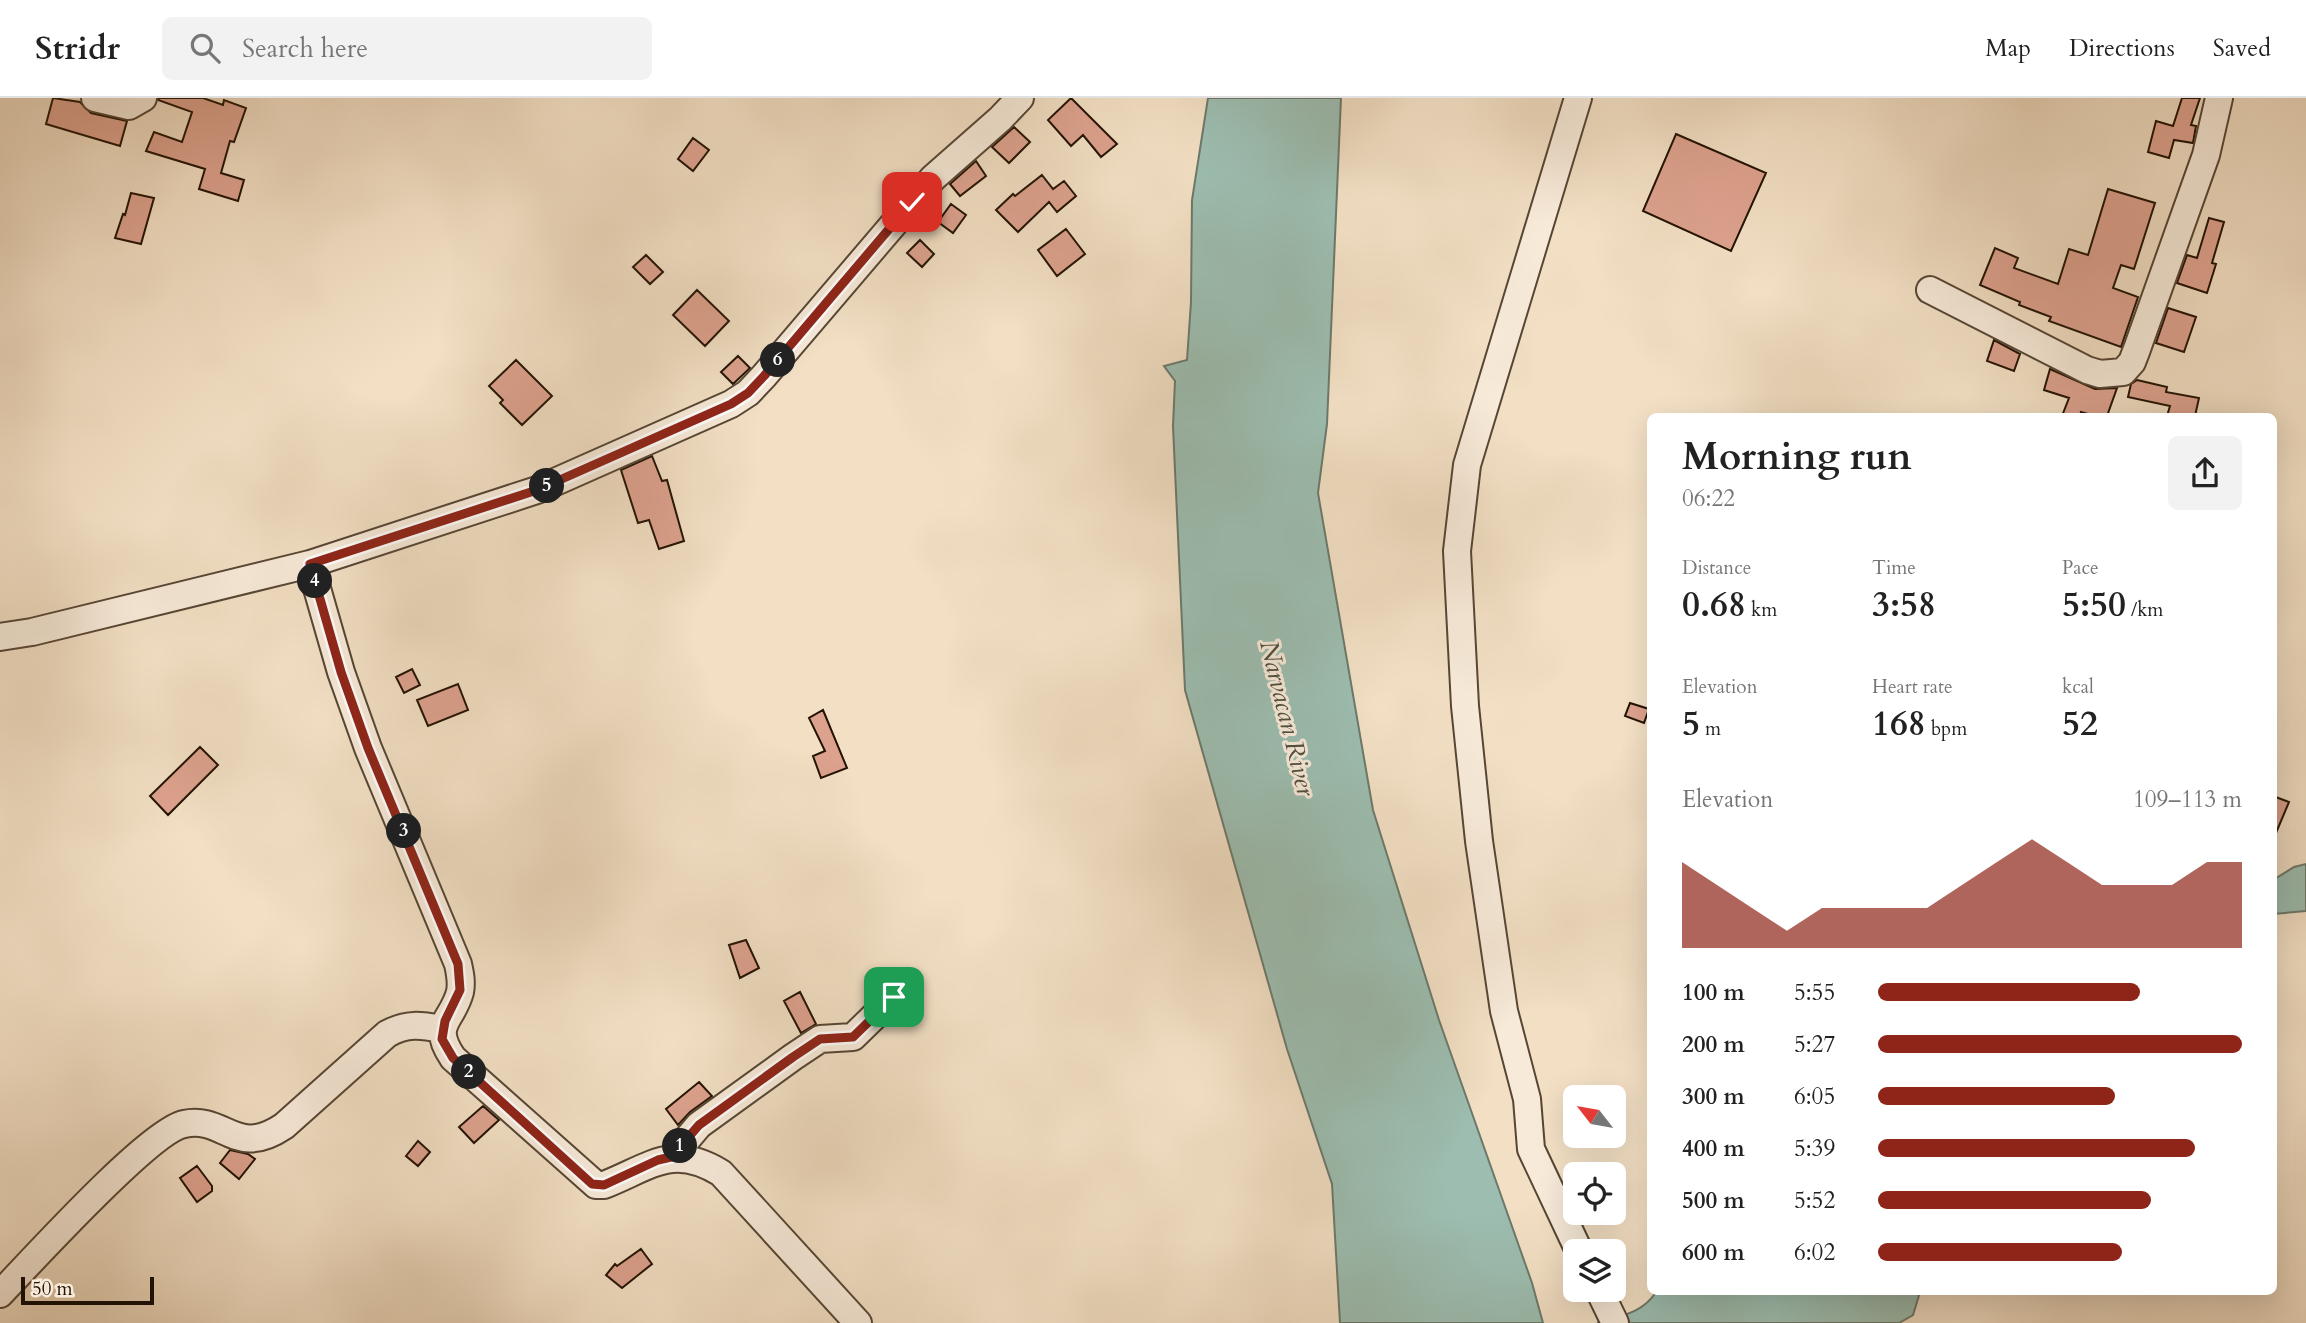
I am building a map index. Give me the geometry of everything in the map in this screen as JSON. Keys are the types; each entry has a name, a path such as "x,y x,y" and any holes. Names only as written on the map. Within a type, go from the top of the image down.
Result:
{"street":[{"path":"96,98 128,106 143,98"},
{"path":"0,637 44,629 310,564 537,490 731,404 748,393 764,376 933,178 1020,98"},
{"path":"1572,1239 1531,1149 1527,1099 1504,1011 1479,841 1465,705 1458,551 1467,465 1578,98"},
{"path":"1930,290 2087,370 2099,374 2123,372 2132,362 2137,349 2206,155 2219,98"},
{"path":"310,564 341,672 368,748 458,964 460,990 442,1030 442,1039 453,1058 592,1184 604,1185 658,1160 671,1157 698,1161 721,1173 858,1323"},
{"path":"671,1157 699,1125 793,1057 820,1039 853,1037 894,997"},
{"path":"0,1294 125,1167 166,1131 182,1124 197,1123 253,1140 270,1135 295,1117 387,1034 402,1026 417,1024 442,1030"}],"water":[{"name":"Narvacan River","path":"1208,98 1341,98 1327,424 1318,493 1373,810 1439,1020 1532,1283 1543,1323 1340,1323 1332,1184 1287,1049 1185,690 1173,426 1175,381 1164,366 1187,360 1191,302 1192,200"},
{"path":"2306,864 2306,911 2277,914 2277,878 2294,867"},
{"path":"1654,1295 1919,1295 1913,1315 1899,1323 1597,1323 1638,1309"}],"building":[{"path":"53,98 80,102 91,113 127,121 120,146 46,124"},
{"path":"203,98 223,105 224,100 246,108 234,142 230,141 221,173 244,180 238,201 199,189 205,169 146,151 154,132 182,142 192,112 158,100"},
{"path":"1071,98 1117,144 1101,157 1083,135 1071,146 1048,120"},
{"path":"2182,98 2200,98 2191,125 2196,126 2193,143 2174,140 2169,158 2148,152 2156,121 2173,126"},
{"path":"1014,127 1030,142 1009,163 992,147"},
{"path":"1676,134 1766,173 1731,251 1643,211"},
{"path":"693,138 709,150 693,171 678,159"},
{"path":"976,161 986,176 960,196 950,184"},
{"path":"1042,175 1053,189 1064,181 1076,196 1057,212 1049,202 1018,232 996,210 1013,194 1015,196"},
{"path":"2108,189 2155,203 2134,269 2121,265 2113,288 2138,297 2121,347 2049,321 2051,317 2019,305 2020,302 1980,285 1995,248 2018,258 2014,268 2058,284 2069,249 2088,255"},
{"path":"131,193 154,198 141,244 115,238"},
{"path":"951,204 966,215 953,233 938,222"},
{"path":"2209,218 2224,222 2212,263 2216,264 2207,293 2177,283 2187,255 2197,258"},
{"path":"1066,229 1085,254 1057,276 1038,250"},
{"path":"920,240 934,254 922,267 907,253"},
{"path":"646,255 663,272 650,284 633,267"},
{"path":"697,290 729,321 705,346 673,315"},
{"path":"2168,308 2196,317 2184,352 2156,343"},
{"path":"1994,340 2020,354 2014,371 1987,361"},
{"path":"738,356 750,368 733,384 721,372"},
{"path":"516,360 552,396 522,425 500,403 503,400 489,386"},
{"path":"2050,369 2095,389 2117,388 2108,413 2063,413 2069,398 2044,390"},
{"path":"2137,380 2167,387 2166,392 2199,398 2196,413 2168,413 2170,406 2128,397 2131,384"},
{"path":"652,456 662,481 667,480 684,541 659,549 649,520 638,523 621,470"},
{"path":"412,669 420,685 404,693 396,677"},
{"path":"458,684 468,710 428,726 417,700"},
{"path":"1630,703 1647,708 1644,723 1625,716"},
{"path":"823,710 847,768 821,778 813,756 825,751 809,718"},
{"path":"200,747 218,765 168,815 150,796"},
{"path":"2277,798 2289,802 2277,830"},
{"path":"746,940 759,968 740,978 729,945"},
{"path":"800,992 816,1024 801,1033 784,1001"},
{"path":"699,1082 712,1096 690,1112 678,1125 666,1109"},
{"path":"483,1106 499,1120 474,1143 459,1127"},
{"path":"418,1141 430,1152 418,1166 406,1156"},
{"path":"230,1150 248,1154 255,1159 239,1179 220,1163"},
{"path":"197,1166 212,1186 212,1191 197,1202 180,1178"},
{"path":"641,1249 652,1264 622,1288 606,1275 615,1264 617,1266"}],"route":[{"path":"894,997 853,1037 820,1039 793,1057 699,1125 671,1157 658,1160 604,1185 592,1184 453,1058 442,1039 445,1021 460,990 458,964 368,748 341,672 310,564 537,490 731,404 748,393 764,376 912,202"}]}
